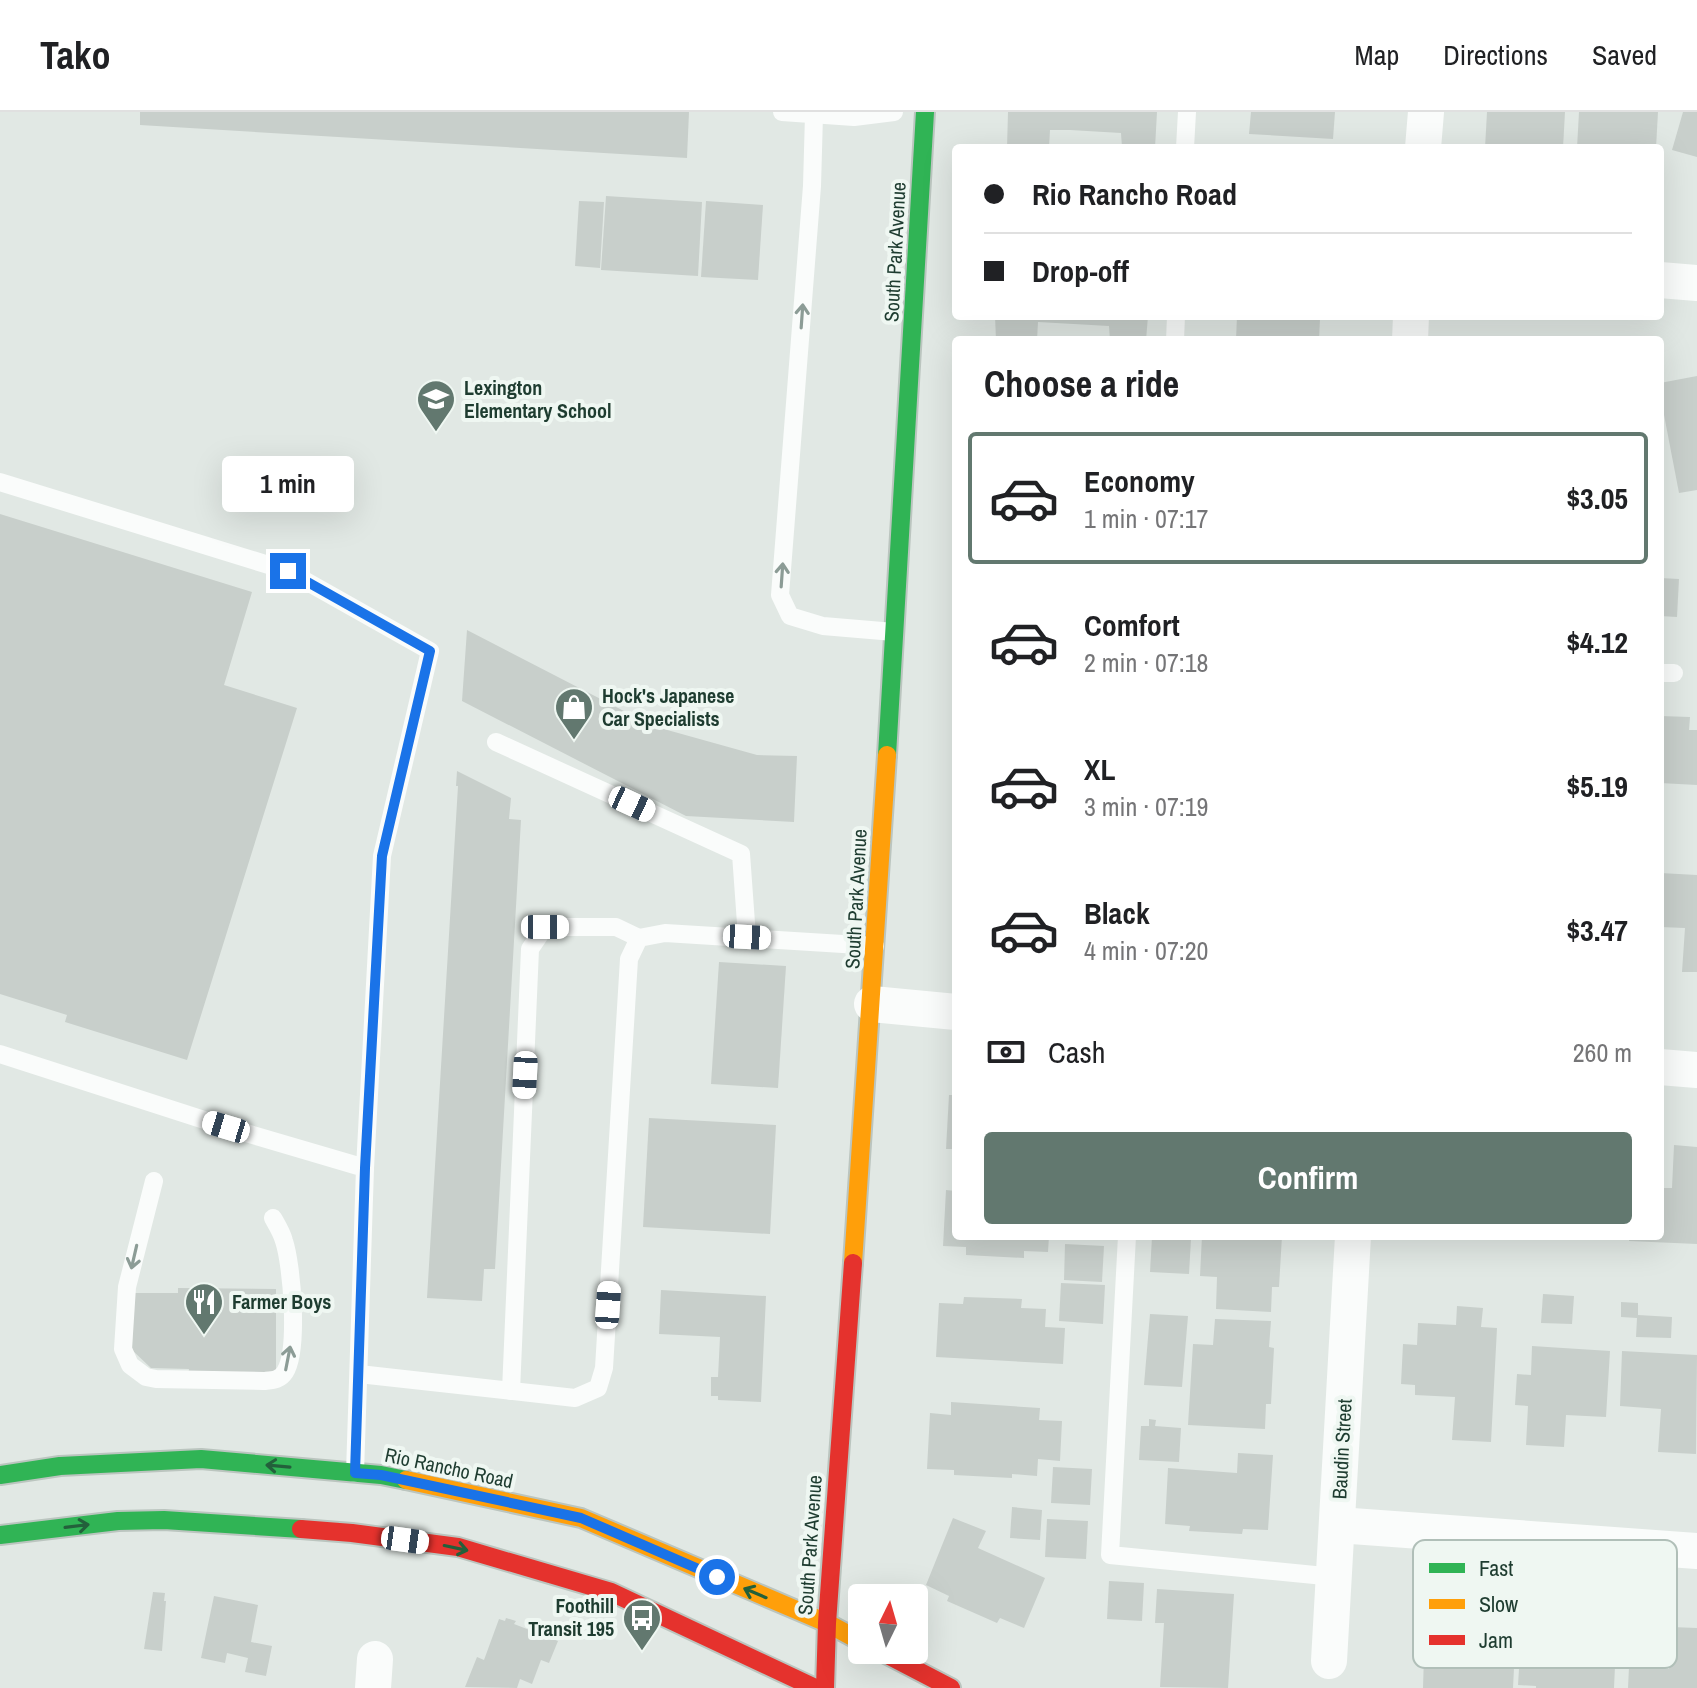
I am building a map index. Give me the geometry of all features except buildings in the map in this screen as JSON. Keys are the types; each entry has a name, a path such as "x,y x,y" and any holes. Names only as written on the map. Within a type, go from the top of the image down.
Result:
{"main road":[{"name":"South Park Avenue","path":"825,1688 827,1623 872,1004 925,112"},
{"name":"Rio Rancho Road","path":"0,1475 60,1466 201,1459 355,1480 381,1475 581,1518 848,1634"},
{"path":"0,1535 118,1521 352,1525 458,1547 611,1592 815,1688"},
{"path":"905,1664 951,1688"}],"street":[{"path":"1423,144 1426,112"},
{"path":"1664,280 1697,283"},
{"path":"872,1004 952,1012"},
{"path":"1664,1067 1697,1070"},
{"name":"Baudin Street","path":"1329,1661 1353,1240"},
{"path":"1338,1525 1545,1540"},
{"path":"1677,1550 1697,1551"}],"lane":[{"path":"782,112 854,117 894,112"},
{"path":"1185,144 1187,112"},
{"path":"814,115 812,186 780,595 790,616 823,626 894,632"},
{"path":"0,482 288,571 430,651 382,856 365,1168 355,1480"},
{"path":"496,742 741,854 747,937"},
{"path":"511,1391 530,949 545,927 616,927 639,938 665,933 875,946"},
{"path":"359,1374 575,1398 598,1388 604,1368 629,959 639,938"},
{"path":"0,1054 365,1168"},
{"path":"154,1181 127,1287 123,1349 130,1365 146,1377 264,1381 277,1380 285,1373 290,1357 293,1295 284,1240 273,1218"},
{"path":"1127,1240 1110,1555 1335,1577"}],"traffic: fast":[{"path":"887,755 925,112"},
{"path":"0,1475 60,1466 201,1459 381,1475 406,1480"},
{"path":"0,1535 118,1521 164,1520 301,1529"}],"traffic: slow":[{"path":"853,1263 887,755"},
{"path":"406,1480 581,1518 848,1634"}],"traffic: jam":[{"path":"825,1688 853,1263"},
{"path":"301,1529 458,1547 611,1592 815,1688"},
{"path":"905,1664 951,1688"}],"place":[{"name":"Lexington Elementary School","path":"436,433"},
{"name":"Hock's Japanese Car Specialists","path":"574,741"},
{"name":"Farmer Boys","path":"204,1336"},
{"name":"Foothill Transit 195","path":"642,1652"}],"route":[{"path":"288,571 430,651 382,856 365,1168 355,1473 381,1475 581,1518 717,1577"}]}
